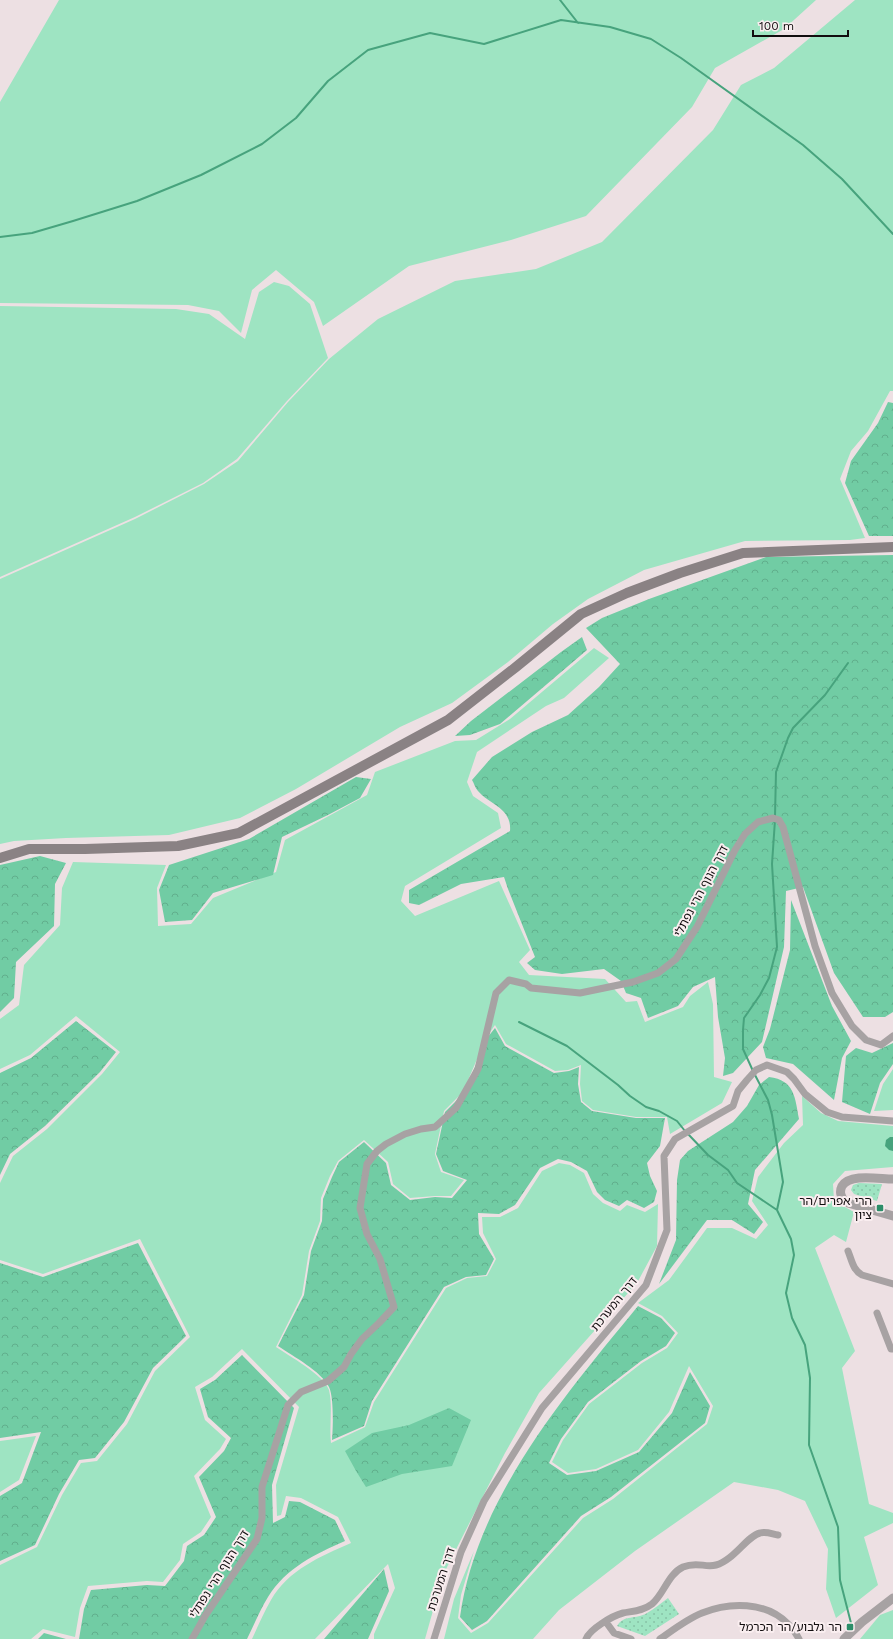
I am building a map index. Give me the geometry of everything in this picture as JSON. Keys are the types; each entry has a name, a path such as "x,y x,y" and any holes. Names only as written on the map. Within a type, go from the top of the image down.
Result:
{"main road":[{"path":"0,858 29,849 178,846 238,833 448,720 581,614 627,593 680,573 743,553 893,547"}],"street":[{"name":"דרך הנוף הרי נפתלי","path":"192,1639 205,1616 257,1539 262,1518 262,1487 288,1405 300,1392 328,1381 344,1367 362,1339 394,1307 380,1259 367,1234 360,1208 367,1164 376,1151 386,1144 405,1134 421,1129 435,1127 456,1108 478,1069 496,994 509,980 526,984 531,988 580,993 633,982 658,973 676,960 697,927 735,850 745,834 758,822 773,818 779,820 783,827 815,946 832,993 852,1026 866,1040 881,1044 893,1036"},
{"name":"דרך המערכת","path":"434,1639 461,1552 484,1501 542,1408 646,1285 667,1230 664,1156 675,1139 733,1106 738,1091 747,1080 756,1070 767,1065 787,1072 808,1097 827,1112 842,1116 893,1121"},
{"path":"893,1179 854,1178 846,1182 841,1189 841,1197 844,1201 852,1205 893,1216"},
{"path":"848,1251 854,1268 862,1275 893,1284"},
{"path":"877,1313 892,1349"},
{"path":"586,1639 593,1630 618,1615 635,1612 651,1604 676,1572 682,1568 698,1563 715,1565 737,1553 754,1536 760,1533 765,1532 778,1535"},
{"path":"844,1639 876,1610 893,1598"},
{"path":"660,1639 684,1622 701,1614 719,1608 736,1606 752,1606 767,1610 779,1616 789,1624 799,1639"},
{"path":"606,1622 614,1633 631,1639"}],"shaded area":[{"path":"59,0 816,0 784,29 715,68 692,107 586,216 511,240 409,266 323,326 314,302 276,270 252,290 241,333 219,311 188,305 0,303 0,102"},
{"path":"855,0 893,0 893,391 890,391 868,431 851,451 840,479 865,538 850,540 745,541 644,570 588,599 553,624 508,662 452,703 400,727 296,789 240,818 169,835 66,838 14,841 0,844 0,579 135,519 204,484 238,461 288,402 329,359 378,319 455,281 536,269 602,242 713,130 741,85 774,68"},
{"path":"274,282 289,286 310,304 328,358 287,401 237,459 203,483 135,517 0,577 0,306 176,309 209,314 245,339 259,292"},
{"path":"594,648 609,658 564,698 546,706 477,752 467,782 473,796 498,813 501,828 405,886 401,901 415,916 499,881 530,950 519,962 529,975 605,979 626,1002 637,1001 645,1022 683,1007 690,996 708,982 713,1004 714,1077 732,1082 722,1103 670,1134 667,1117 636,1117 593,1110 582,1101 580,1084 581,1065 568,1070 555,1071 506,1044 495,1025 486,1038 463,1092 444,1111 435,1154 441,1172 464,1180 451,1196 410,1198 393,1184 388,1162 364,1140 338,1161 321,1198 320,1221 309,1251 302,1295 276,1347 313,1372 326,1384 330,1396 331,1443 365,1427 374,1402 446,1288 467,1278 487,1276 496,1259 483,1233 482,1217 500,1217 518,1208 542,1171 559,1163 570,1165 584,1173 593,1194 603,1203 620,1211 627,1205 645,1212 658,1204 657,1246 637,1283 539,1393 505,1453 443,1575 425,1639 374,1639 374,1634 395,1588 388,1564 315,1639 252,1639 271,1600 286,1580 306,1565 351,1543 338,1517 301,1498 286,1496 281,1515 277,1516 276,1485 299,1407 242,1349 212,1377 195,1387 205,1420 226,1439 220,1449 194,1476 211,1517 201,1532 183,1544 180,1560 163,1582 147,1581 88,1586 80,1608 75,1637 43,1629 31,1639 0,1639 0,1565 37,1547 62,1495 81,1463 97,1461 127,1424 155,1371 190,1337 140,1239 43,1274 0,1260 0,1183 13,1156 47,1129 102,1074 120,1052 76,1016 30,1055 0,1069 0,1019 19,1005 24,965 60,925 62,888 73,862 166,865 157,888 158,926 191,924 213,898 276,872 285,840 367,795 375,772 455,741 476,740 510,719"},
{"path":"893,1069 893,1110 874,1111 883,1084"},
{"path":"802,1096 821,1113 838,1121 893,1126 893,1167 845,1171 833,1184 834,1201 854,1212 846,1242 834,1235 815,1248 855,1351 842,1368 869,1504 893,1513 893,1523 864,1537 878,1585 836,1618 826,1589 828,1549 805,1501 778,1490 734,1482 635,1551 559,1610 533,1639 444,1639 454,1599 474,1551 461,1595 458,1618 471,1633 488,1623 583,1518 613,1499 707,1424 713,1406 689,1366 669,1412 638,1450 596,1469 568,1473 552,1462 563,1440 589,1404 642,1363 667,1348 678,1333 662,1316 638,1303 669,1280 707,1228 732,1228 756,1239 768,1225 752,1201 758,1177 784,1143 803,1125"},
{"path":"893,1137 893,1151 889,1150 885,1146 886,1140"},
{"path":"859,1183 882,1184 877,1201 854,1194 851,1190 853,1185"},
{"path":"36,1436 19,1480 0,1492 0,1441"},
{"path":"668,1598 679,1614 645,1636 617,1626 620,1622 627,1618 647,1613"},
{"path":"893,1610 893,1639 860,1639 880,1615"}],"green space":[{"path":"888,402 893,403 893,536 869,536 845,483 851,461 878,423"},
{"path":"893,555 893,1012 885,1017 863,1017 834,973 803,887 786,891 784,947 762,1042 733,1073 723,1076 725,1058 718,1017 715,977 693,987 678,1006 648,1018 641,998 626,993 621,981 604,969 562,974 535,970 527,963 535,957 504,877 461,884 419,905 409,903 409,890 510,831 508,817 478,791 472,780 492,757 532,732 568,715 599,687 620,664 586,628 602,618 649,599 766,557"},
{"path":"582,637 587,650 500,724 470,735 455,736 471,721"},
{"path":"356,777 371,779 360,798 282,837 273,875 213,893 192,920 165,922 159,890 169,865 249,839"},
{"path":"40,856 66,863 55,884 54,926 16,962 14,998 0,1012 0,865"},
{"path":"791,900 832,1006 851,1041 842,1058 834,1100 793,1064 766,1058 763,1047 770,1029 790,950"},
{"path":"76,1021 116,1052 100,1072 45,1126 10,1154 0,1175 0,1073 31,1058"},
{"path":"495,1028 505,1046 554,1073 569,1071 579,1067 578,1084 581,1102 592,1111 636,1118 665,1118 660,1146 647,1163 650,1176 657,1191 654,1202 644,1208 627,1200 619,1206 605,1200 597,1192 587,1171 571,1162 558,1159 540,1168 515,1205 499,1214 478,1213 479,1234 494,1259 486,1275 466,1277 444,1287 372,1401 364,1426 332,1440 333,1421 331,1392 329,1387 314,1370 278,1346 304,1295 311,1251 322,1221 323,1199 339,1162 364,1142 386,1163 391,1185 410,1200 435,1197 452,1198 467,1180 443,1171 436,1154 445,1112 464,1093 487,1038"},
{"path":"893,1043 893,1064 880,1083 870,1114 842,1102 846,1056 856,1048 872,1053"},
{"path":"769,1077 778,1079 789,1086 795,1097 799,1119 755,1170 748,1204 763,1222 754,1234 732,1220 707,1220 659,1284 676,1240 677,1180 680,1160 688,1151 733,1122 747,1106 759,1085"},
{"path":"138,1243 186,1336 153,1368 124,1422 95,1458 79,1460 59,1494 35,1545 0,1561 0,1496 22,1483 41,1432 0,1438 0,1263 43,1277"},
{"path":"638,1306 661,1318 675,1333 666,1346 641,1361 588,1402 561,1439 549,1463 567,1475 596,1471 639,1452 672,1413 690,1372 710,1406 705,1423 611,1497 581,1516 487,1621 472,1630 460,1617 469,1573 484,1531 504,1490 554,1412"},
{"path":"242,1355 294,1408 272,1485 273,1523 285,1517 289,1501 300,1502 335,1520 345,1541 312,1557 292,1570 283,1578 268,1597 247,1639 79,1639 84,1609 91,1590 147,1585 165,1586 184,1561 187,1546 204,1535 216,1517 199,1477 224,1451 231,1438 208,1417 200,1389 215,1380"},
{"path":"449,1408 471,1420 452,1466 402,1474 366,1487 345,1451 372,1433 409,1425"},
{"path":"384,1569 389,1591 368,1639 324,1639"},
{"path":"44,1633 66,1639 38,1639"}],"waterway":[{"path":"560,0 578,23"},
{"path":"0,237 32,233 73,221 137,201 201,175 262,144 296,118 328,81 368,50 430,33 484,44 561,20 610,27 651,39 681,58 803,145 842,179 893,234"},
{"path":"775,816 776,772 788,738 793,728 825,695 848,663"},
{"path":"753,1071 743,1049 744,1018 760,995 769,978 777,947 772,864 775,820"},
{"path":"519,1022 567,1046 630,1096 646,1107 659,1111 677,1121 685,1131"},
{"path":"755,1075 768,1100 772,1115 783,1182 777,1210 791,1239 794,1255 786,1293 792,1318 805,1345 810,1378 809,1445 838,1527 840,1580 852,1627"},
{"path":"688,1134 708,1155 728,1170 737,1183 777,1210"}],"place":[{"name":"הרי אפרים/הר ציון","path":"880,1208"},
{"name":"הר גלבוע/הר הכרמל","path":"850,1627"}]}
